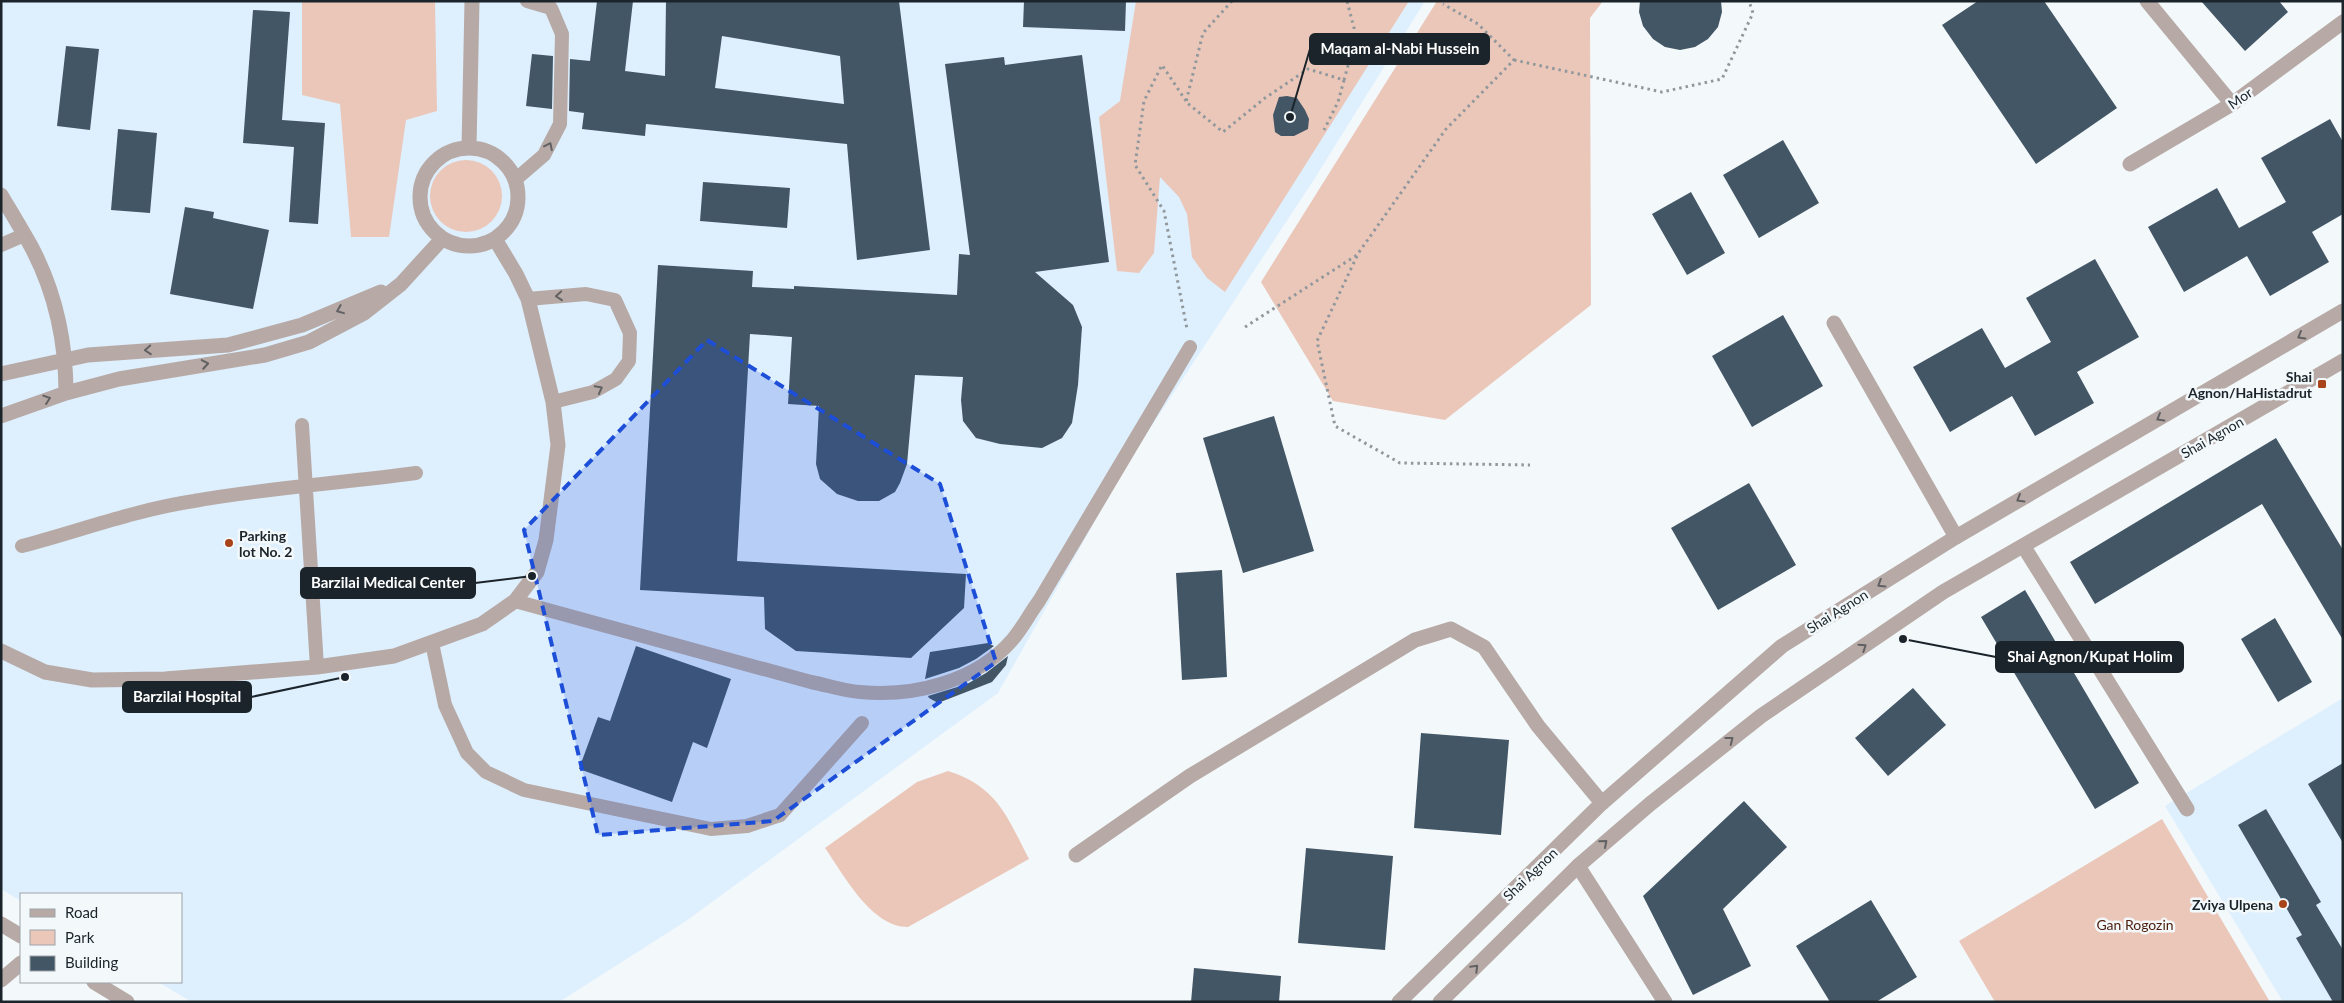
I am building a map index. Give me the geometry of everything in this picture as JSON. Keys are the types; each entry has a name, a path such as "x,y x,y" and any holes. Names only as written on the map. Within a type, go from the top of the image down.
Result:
{"street":[{"path":"469,148 472,1"},
{"path":"2147,1 2232,104"},
{"name":"Mor","path":"2130,164 2232,104 2343,22"},
{"path":"469,148 484,150 497,156 508,167 515,180 518,193 513,219 506,230 496,239 485,244 463,246 442,239 430,228 422,214 420,199 421,183 428,169 439,158 453,150 469,148"},
{"path":"1,195 24,235 47,282 65,359 66,393"},
{"path":"1,416 66,393 119,379 265,355 309,342 364,313 401,284 442,239"},
{"path":"1,651 45,672 92,680 165,679 317,667 394,656 482,624 515,600 537,572 546,540 558,445 553,402 528,299 496,239"},
{"path":"1,374 65,359 113,353 228,345 302,325 401,284"},
{"name":"Shai Agnon","path":"1399,1002 1602,803 1782,646 1956,537 2343,311"},
{"path":"1834,322 1956,537"},
{"name":"Shai Agnon","path":"1440,1002 1578,866 1650,804 1761,716 1943,592 2024,547 2343,361"},
{"path":"2024,547 2187,809"},
{"path":"1076,855 1207,766 1415,640 1451,629 1484,647 1538,726 1602,803"},
{"path":"1578,866 1665,1002"},
{"path":"1,924 20,935"},
{"path":"1,980 20,964"},
{"path":"96,983 126,1002"}],"lane":[{"path":"515,180 544,155 560,124 562,34 551,8 527,1"},
{"path":"1,245 24,235"},
{"path":"528,299 586,294 616,300 630,333 629,361 616,379 592,392 553,402"},
{"path":"515,600 811,682 857,692 892,694 949,682 981,667 1013,639 1044,592 1190,347"},
{"path":"302,425 317,667"},
{"path":"22,546 77,532 137,512 194,500 416,473"},
{"path":"432,643 446,705 467,753 486,772 524,790 711,829 747,826 780,815 862,723"}],"path":[{"path":"1186,102 1203,33 1232,1"},
{"path":"1324,130 1338,102 1349,62 1354,28 1347,1"},
{"path":"1443,4 1478,24 1514,60 1662,92 1722,80 1753,13 1749,1"},
{"path":"1514,60 1446,129 1357,255 1317,341 1335,426 1400,464 1530,465"},
{"path":"1190,347 1164,211 1134,165 1144,101 1162,65 1186,102 1223,132 1265,98 1308,69 1344,80"},
{"path":"1245,327 1357,255"}],"highlighted area":[{"path":"707,340 940,484 996,662 773,821 598,835 524,530"}],"shaded area":[{"path":"1,1 1425,1 1315,178 1130,459 998,693 686,921 559,1002 192,1002 160,983 182,983 182,893 20,893 20,900 1,889"},
{"name":"Zviya Ulpena","path":"2343,698 2343,1002 2283,1002 2165,806"}],"green space":[{"path":"302,1 435,1 437,111 406,120 389,237 351,237 340,104 302,95"},
{"path":"1136,1 1409,1 1225,292 1207,278 1192,257 1187,214 1179,197 1160,177 1154,253 1139,273 1117,271 1099,117 1120,101"},
{"path":"1437,1 1603,1 1590,18 1591,305 1445,420 1333,401 1261,282"},
{"path":"466,160 480,163 492,170 499,182 502,196 499,210 492,222 480,229 466,232 452,229 440,222 433,210 430,196 433,182 440,170 452,163"},
{"path":"948,771 979,786 990,795 1007,817 1029,859 908,927 895,925 870,909 860,898 825,848 917,782"},
{"name":"Gan Rogozin","path":"2162,819 2270,1002 1995,1002 1959,941"}],"building":[{"path":"597,1 633,1 625,71 665,76 666,1 899,1 930,250 857,260 847,144 646,124 645,136 582,129 584,113 569,111 570,59 590,61","holes":["722,36 840,56 844,104 715,88"]},
{"path":"1024,1 1126,1 1125,31 1023,27"},
{"path":"1640,1 1721,1 1722,12 1718,27 1708,39 1695,47 1680,50 1665,47 1653,39 1643,26 1639,12"},
{"path":"1978,1 2044,1 2117,108 2036,164 1942,25"},
{"path":"2201,1 2279,1 2288,12 2245,51"},
{"path":"253,10 290,12 282,120 325,123 318,224 289,222 294,147 243,143"},
{"path":"66,46 99,49 90,130 57,126"},
{"path":"532,54 553,56 552,109 526,106"},
{"path":"1082,55 1109,262 1035,272 1073,305 1082,327 1078,385 1072,423 1062,438 1042,448 1000,444 976,438 963,421 961,400 963,377 915,375 907,464 895,492 879,501 858,501 837,494 820,479 816,464 819,406 788,404 792,337 750,334 737,561 966,574 964,608 911,658 796,651 765,629 764,597 640,590 658,265 753,271 752,287 794,289 794,286 957,295 959,254 970,255 945,64 1004,57 1005,65"},
{"path":"1279,97 1297,98 1309,119 1308,129 1294,136 1281,136 1275,132 1273,115"},
{"path":"2330,119 2343,142 2343,214 2312,232 2329,262 2270,296 2247,256 2184,292 2148,227 2217,188 2239,228 2286,202 2261,158"},
{"path":"118,129 157,133 150,213 111,210"},
{"path":"1783,140 1819,203 1759,238 1723,175"},
{"path":"703,182 790,188 787,228 700,221"},
{"path":"1691,192 1725,253 1687,275 1652,214"},
{"path":"185,207 214,212 213,218 269,230 253,309 170,294"},
{"path":"2095,259 2139,337 2077,372 2094,403 2035,436 2012,396 1950,432 1913,367 1982,328 2005,368 2051,342 2026,298"},
{"path":"1783,315 1823,386 1752,427 1712,356"},
{"path":"1274,416 1314,551 1243,573 1203,438"},
{"path":"2276,438 2343,550 2343,640 2262,504 2095,604 2070,562"},
{"path":"1749,483 1796,565 1718,610 1671,528"},
{"path":"1222,570 1227,677 1182,680 1176,573"},
{"path":"2025,590 2139,783 2095,809 1981,617"},
{"path":"2275,618 2312,682 2278,702 2241,639"},
{"path":"988,643 994,646 976,659 959,668 925,679 930,652"},
{"path":"636,646 731,679 707,748 693,742 672,802 579,769 598,717 610,721"},
{"path":"1008,656 1006,665 992,682 938,703 929,698 928,696 967,684 986,673"},
{"path":"1913,688 1946,725 1888,776 1855,738"},
{"path":"1421,733 1509,740 1501,835 1414,828"},
{"path":"2343,763 2343,843 2308,784"},
{"path":"1744,801 1787,847 1723,909 1751,966 1693,995 1643,896"},
{"path":"2266,809 2321,902 2316,905 2343,950 2343,1002 2333,1002 2296,938 2302,935 2238,825"},
{"path":"1306,848 1393,856 1385,950 1298,943"},
{"path":"1871,900 1917,977 1876,1002 1830,1002 1796,946"},
{"path":"1194,968 1281,976 1279,1002 1191,1002"}],"place":[{"name":"Maqam al-Nabi Hussein","path":"1290,117"},
{"name":"Shai Agnon/HaHistadrut","path":"2322,384"},
{"name":"Parking lot No. 2","path":"229,543"},
{"name":"Barzilai Medical Center","path":"532,576"},
{"name":"Shai Agnon/Kupat Holim","path":"1903,639"},
{"name":"Barzilai Hospital","path":"345,677"},
{"name":"Zviya Ulpena","path":"2283,904"}]}
